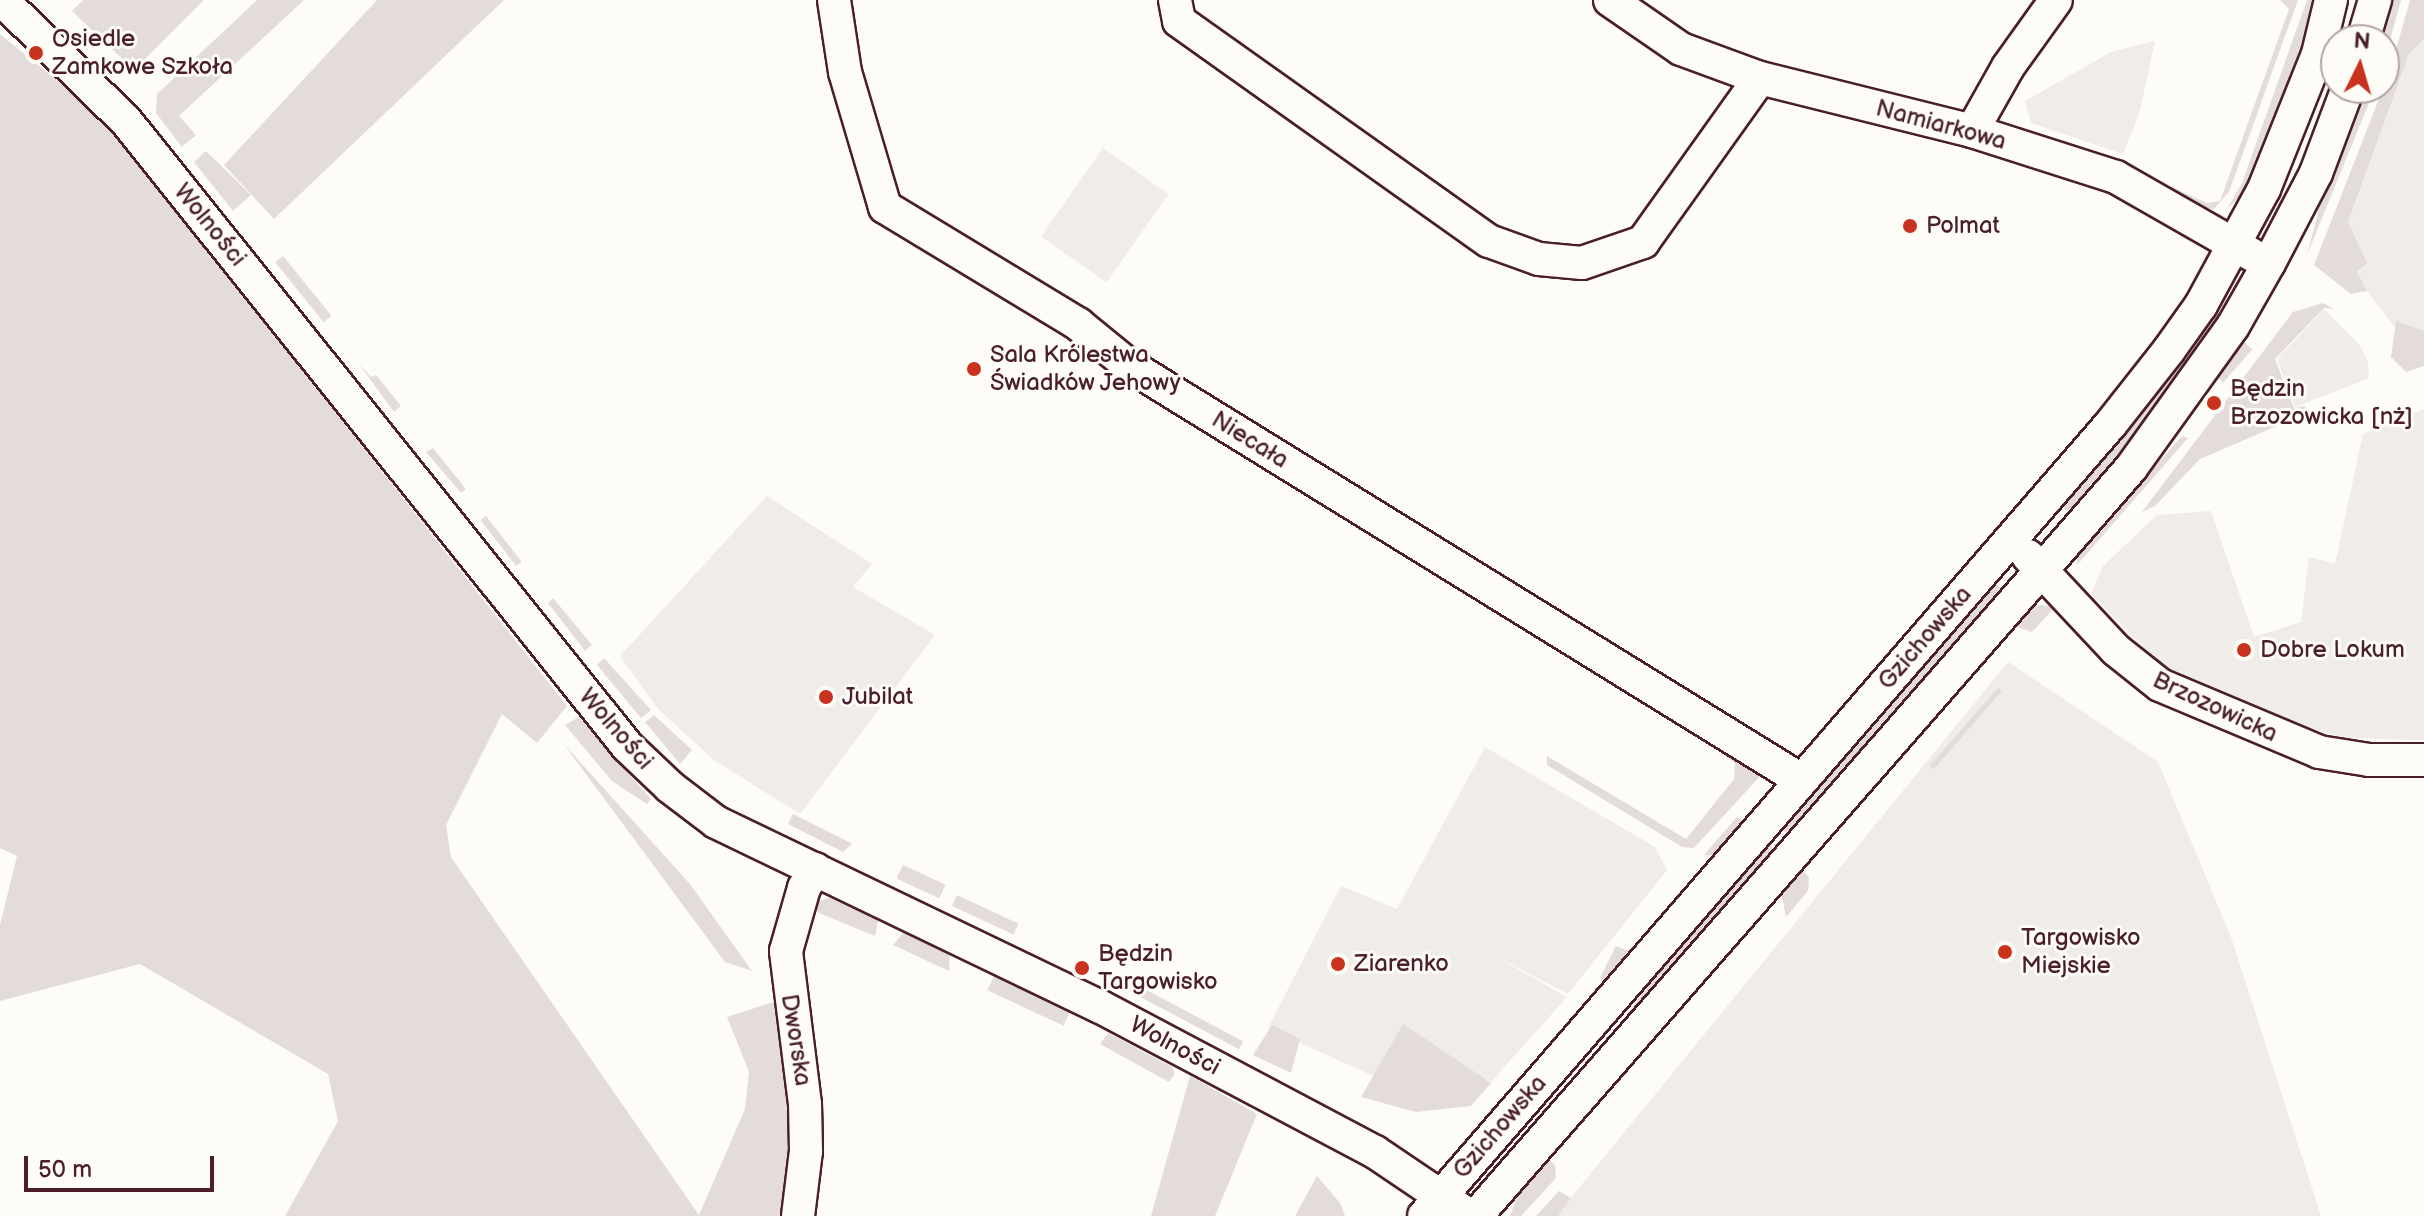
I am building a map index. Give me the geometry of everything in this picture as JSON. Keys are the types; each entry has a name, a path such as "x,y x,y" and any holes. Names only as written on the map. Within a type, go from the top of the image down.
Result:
{"street":[{"name":"Wolności","path":"2,0 126,121 627,746 716,822 1110,1012 1375,1152 1433,1205 1470,1216"},
{"name":"Niecała","path":"834,0 845,72 885,207 1078,324 1127,364 1801,780"},
{"path":"1175,0 1179,21 1489,241 1539,259 1582,263 1643,242 1753,95 1760,78"},
{"name":"Namiarkowa","path":"1610,0 1681,49 1760,78 1972,131 2116,177 2234,247 2269,263"},
{"path":"1972,131 2008,67 2056,0"},
{"name":"Gzichowska","path":"1433,1205 2011,540 2169,350 2234,247 2264,189 2318,54 2331,0"},
{"path":"2368,24 2375,0"},
{"name":"Gzichowska","path":"1476,1216 1835,812 2131,468 2184,397 2269,263 2316,173 2342,104"},
{"name":"Brzozowicka","path":"2011,540 2042,568 2116,650 2160,685 2319,752 2369,760 2424,760"},
{"name":"Dworska","path":"798,1216 806,1151 805,1104 786,977 786,951 804,888 815,869"}],"shaded area":[{"path":"83,0 204,0 134,70 72,11"},
{"path":"257,0 304,0 179,116 196,135 182,147 156,113 157,94"},
{"path":"377,0 504,0 274,219 224,165"},
{"path":"2280,0 2298,0 2229,192 2214,209 2196,207 2171,191 2172,187 2207,203 2220,201 2289,9"},
{"path":"2307,0 2319,0 2285,106 2252,185 2227,209 2242,183"},
{"path":"2392,0 2401,0 2394,24 2386,24"},
{"path":"2410,0 2424,0 2424,39 2409,54 2400,79 2400,36"},
{"path":"0,34 103,118 567,706 537,743 502,714 446,825 451,857 699,1215 745,1109 749,1072 727,1017 782,999 799,1149 789,1216 285,1216 338,1121 328,1074 140,964 0,1001 0,925 17,856 0,848"},
{"path":"2424,39 2424,334 2394,326 2367,291 2357,270 2348,222 2391,104 2400,104 2400,79 2409,54"},
{"path":"2155,41 2140,111 2123,154 2031,123 2025,101 2111,52"},
{"path":"2360,104 2368,104 2307,255 2322,197"},
{"path":"2377,104 2391,104 2348,222 2367,263 2357,271 2367,291 2351,294 2314,265"},
{"path":"1103,148 1169,194 1107,282 1041,236"},
{"path":"206,151 251,195 233,211 194,162"},
{"path":"283,256 331,316 324,322 275,262"},
{"path":"2323,303 2334,309 2324,308 2275,359 2294,408 2305,406 2305,414 2200,459 2155,506 2142,512 2293,312"},
{"path":"2324,309 2358,343 2368,361 2369,378 2295,407 2277,359"},
{"path":"2208,321 2135,441 2072,511 2065,510 2062,503"},
{"path":"2396,321 2424,331 2424,366 2406,372 2391,357"},
{"path":"2244,342 2252,349 2223,382 2215,375"},
{"path":"359,364 371,377 376,375 401,406 394,412"},
{"path":"2424,409 2424,740 2343,738 2232,703 2156,660 2091,594 2103,566 2157,515 2211,511 2254,637 2301,622 2309,557 2335,564 2363,434"},
{"path":"2182,436 2188,438 2077,565 2078,553"},
{"path":"433,448 466,489 461,493 426,452"},
{"path":"767,496 872,564 853,587 935,635 800,814 714,760 658,709 620,656"},
{"path":"486,516 522,562 516,566 480,520"},
{"path":"1995,582 2002,590 1819,807 1794,830 1784,832 1782,827"},
{"path":"553,598 592,645 585,651 548,603"},
{"path":"2041,605 2055,607 2032,632 2011,625 2024,609"},
{"path":"604,658 651,710 641,718 597,665"},
{"name":"Targowisko Miejskie","path":"2008,662 2158,762 2231,937 2321,1216 1556,1216"},
{"path":"1998,688 2002,691 1934,769 1929,766"},
{"path":"654,715 692,750 680,764 645,722"},
{"path":"579,717 651,799 647,804 612,781 565,725"},
{"path":"563,743 690,884 752,971 725,962"},
{"path":"1485,747 1655,847 1667,870 1568,994 1486,951 1567,997 1491,1082 1399,1030 1375,1077 1268,1028 1341,886 1397,909"},
{"path":"1733,751 1764,772 1694,848 1682,847 1547,765 1547,756 1686,839 1734,779 1735,763 1725,756"},
{"path":"793,814 852,844 843,852 788,824"},
{"path":"1737,817 1746,823 1717,856 1704,855"},
{"path":"1766,845 1772,846 1771,856 1588,1067 1686,935"},
{"path":"903,865 946,885 939,898 897,879"},
{"path":"1800,867 1809,877 1808,891 1786,917 1781,891"},
{"path":"957,895 1019,924 1014,935 952,906"},
{"path":"829,898 878,920 875,936 819,913 812,904"},
{"path":"904,932 950,954 949,971 893,945"},
{"path":"1616,946 1634,953 1604,983 1600,978"},
{"path":"995,974 1071,1009 1064,1026 987,990"},
{"path":"1124,978 1243,1041 1239,1049 1120,986"},
{"path":"1403,1024 1491,1083 1471,1106 1416,1112 1361,1097"},
{"path":"1272,1025 1300,1039 1291,1073 1253,1055"},
{"path":"1108,1033 1172,1067 1175,1074 1169,1082 1100,1044"},
{"path":"1190,1076 1257,1114 1215,1216 1151,1216"},
{"path":"1548,1159 1555,1165 1556,1178 1521,1216 1510,1216 1519,1192"},
{"path":"1317,1176 1340,1203 1345,1216 1295,1216"},
{"path":"1559,1191 1571,1198 1558,1216 1536,1216"}],"place":[{"name":"Osiedle Zamkowe Szkoła","path":"36,53"},
{"name":"Polmat","path":"1910,226"},
{"name":"Sala Królestwa Świadków Jehowy","path":"974,369"},
{"name":"Będzin Brzozowicka [nż]","path":"2214,403"},
{"name":"Dobre Lokum","path":"2244,650"},
{"name":"Jubilat","path":"826,697"},
{"name":"Targowisko Miejskie","path":"2005,952"},
{"name":"Ziarenko","path":"1338,964"},
{"name":"Będzin Targowisko","path":"1082,968"}]}
